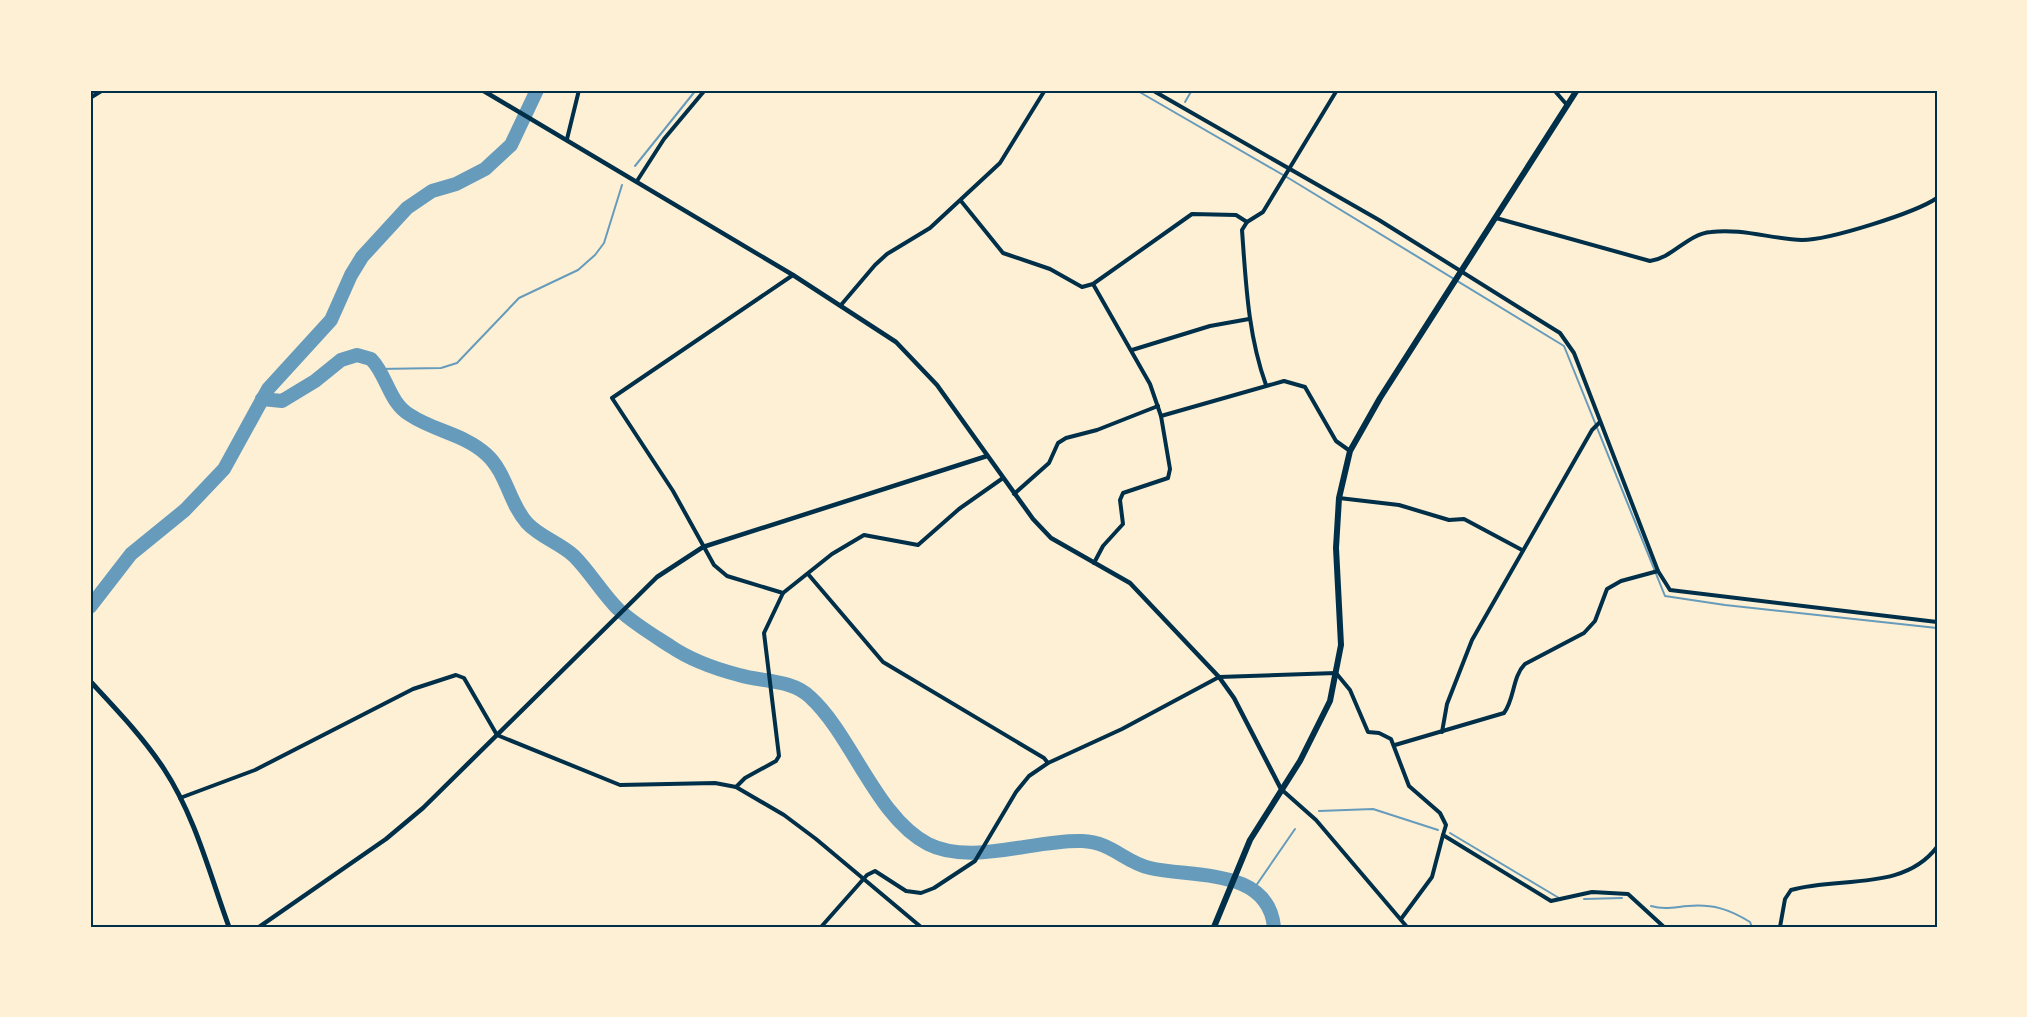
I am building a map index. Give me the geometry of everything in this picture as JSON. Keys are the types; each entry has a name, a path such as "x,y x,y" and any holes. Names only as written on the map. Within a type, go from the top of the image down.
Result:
{"main road":[{"path":"1214,927 1250,840 1317,731 1330,701 1341,645 1336,548 1339,498 1350,452 1380,398 1577,90"},
{"path":"91,681 147,746 179,798 230,927"}],"street":[{"path":"90,98 103,90"},
{"path":"482,90 567,138 793,275 876,327 917,361 1014,494 1052,538 1119,576 1140,592 1219,677 1234,698 1281,789 1316,820 1407,927"},
{"path":"567,138 579,90"},
{"path":"637,181 664,139 705,90"},
{"path":"841,305 887,255 930,228 1000,163 1045,90"},
{"path":"1152,90 1289,171 1379,220 1560,333 1574,353 1658,571 1670,590 1677,593 1937,622"},
{"path":"1266,385 1255,353 1249,319 1242,231 1247,222 1263,212 1337,90"},
{"path":"1554,90 1567,105"},
{"path":"1496,218 1650,261 1668,255 1689,240 1710,232 1816,239 1911,212 1937,198"},
{"path":"961,201 1003,253 1050,269 1082,287 1093,284 1192,214 1236,215 1247,222"},
{"path":"783,593 727,576 714,565 673,491 612,398 793,275"},
{"path":"1093,284 1150,384 1161,416 1170,469 1168,478 1123,494 1120,500 1123,524 1103,546 1094,563"},
{"path":"1132,350 1210,326 1249,319"},
{"path":"1161,416 1284,381 1305,387 1336,441 1350,452"},
{"path":"1014,494 1048,463 1058,443 1066,438 1097,430 1158,406"},
{"path":"1442,732 1447,704 1462,661 1522,550 1592,430 1599,422"},
{"path":"259,927 386,839 440,793 629,604 672,566 703,547 987,456"},
{"path":"735,787 745,778 776,761 779,756 768,683 764,633 783,593 864,535 918,545 959,509 1003,478"},
{"path":"1339,498 1399,505 1449,520 1464,519 1522,550"},
{"path":"1395,745 1504,713 1512,702 1520,669 1525,664 1584,633 1595,621 1607,589 1621,581 1658,571"},
{"path":"808,573 884,662 1044,758 1048,763"},
{"path":"821,927 864,879 875,871 906,891 921,893 946,881 975,861 1016,792 1029,776 1048,763 1122,729 1219,677 1336,673 1350,690 1368,732 1386,735 1395,745 1409,786 1440,813 1446,825 1432,877 1401,919"},
{"path":"179,798 255,770 413,689 456,675 464,678 497,735 620,785 715,783 735,787 808,833 921,927"},
{"path":"1443,835 1551,901 1592,892 1629,894 1664,927"},
{"path":"1780,927 1785,899 1791,890 1826,882 1851,884 1908,871 1926,861 1937,847"}],"waterway":[{"path":"90,607 131,554 185,510 224,469 268,389 331,320 351,275 362,257 407,208 432,191 456,184 485,169 511,145 537,90"},
{"path":"635,166 696,90"},
{"path":"1136,90 1290,179 1564,346 1665,596 1725,605 1937,628"},
{"path":"1185,102 1192,90"},
{"path":"378,369 441,368 457,363 519,298 578,270 595,255 604,243 622,185"},
{"path":"262,399 282,401 315,381 341,360 357,355 371,359 403,410 419,420 468,442 486,454 499,470 527,523 574,556 612,603 630,619 677,651 712,667 785,684 810,697 839,732 879,796 894,815 928,844 964,853 1064,841 1092,842 1110,848 1150,868 1206,875 1243,885 1258,894 1269,908 1274,927"},
{"path":"1319,811 1373,809 1438,830"},
{"path":"1253,890 1295,829"},
{"path":"1450,833 1559,898"},
{"path":"1584,899 1622,898"},
{"path":"1651,906 1713,907 1742,917 1750,922 1752,927"}]}
